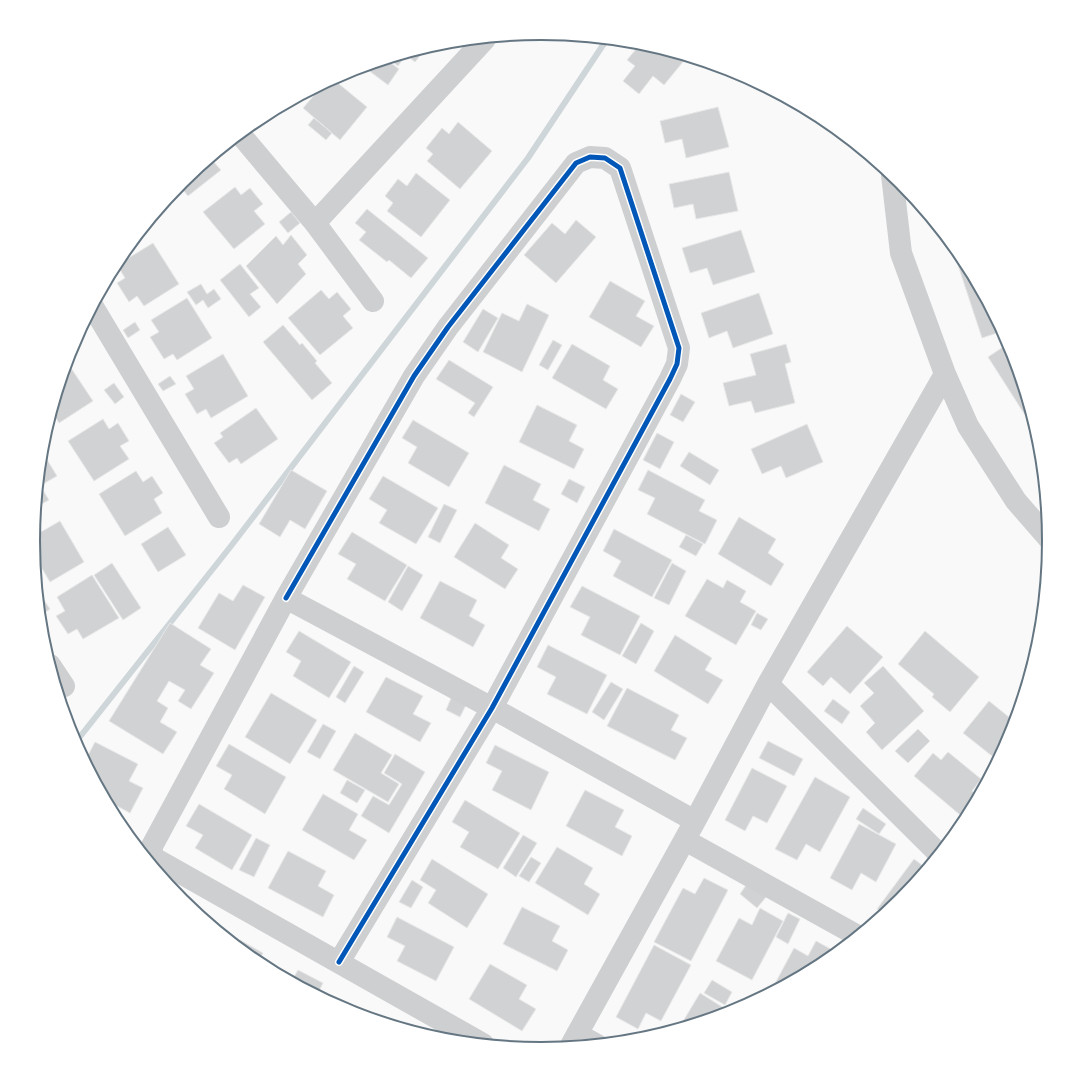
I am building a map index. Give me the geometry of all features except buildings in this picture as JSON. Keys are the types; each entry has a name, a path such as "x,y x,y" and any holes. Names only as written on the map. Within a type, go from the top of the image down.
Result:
{"street":[{"path":"315,223 480,44"},
{"path":"244,139 315,223 373,301"},
{"path":"339,962 492,708 677,364 679,348 620,168 605,158 590,157 576,163 448,327 414,376 286,598 152,846 154,858 473,1039"},
{"path":"893,184 901,253 945,374 968,426 1016,501 1043,532"},
{"path":"96,312 219,517"},
{"path":"573,1040 696,820 768,684 945,374"},
{"path":"286,598 492,708 696,820"},
{"path":"60,679 64,686"},
{"path":"768,684 936,851"},
{"path":"685,840 854,934"}],"waterway":[{"path":"80,737 231,546 528,158 604,44"}],"cycle path":[{"path":"286,598 414,376 448,327 576,163 590,157 605,158 620,168 679,348 677,364 492,708 339,962"}]}
